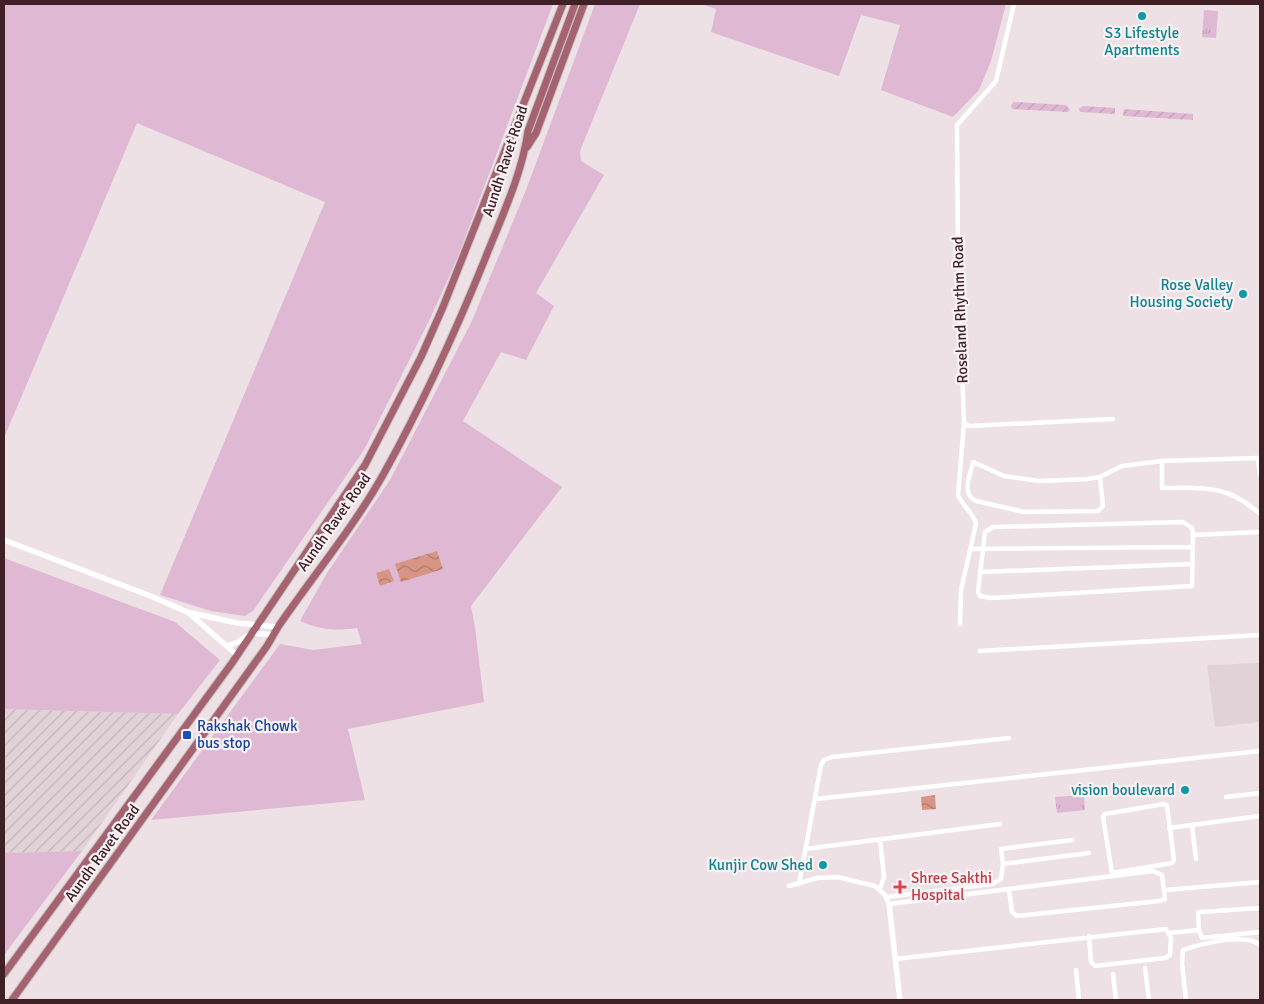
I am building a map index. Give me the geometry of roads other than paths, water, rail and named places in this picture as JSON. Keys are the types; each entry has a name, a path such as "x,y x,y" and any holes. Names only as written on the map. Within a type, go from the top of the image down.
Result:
{"main road":[{"name":"Aundh Ravet Road","path":"4,974 238,655 365,466 421,357 476,226 562,4"},
{"name":"Aundh Ravet Road","path":"12,1000 274,635 383,476 462,316 496,232 525,150 528,131 575,4"},
{"path":"525,150 536,133 584,4"}],"street":[{"name":"Roseland Rhythm Road","path":"960,624 962,590 976,533 974,516 961,503 958,495 964,423 958,259 957,125 992,88 996,81 1014,4"},
{"path":"964,423 969,426 1112,419"},
{"path":"1100,477 1103,506 1098,511 1024,512 976,502 969,498 967,493 973,462 1004,476 1039,480 1100,477 1122,466 1162,461 1258,458 1260,475"},
{"path":"1162,461 1162,488 1201,487 1225,492 1247,503 1260,514"},
{"path":"1183,522 1192,528 1193,547 1192,586 991,598 980,596 978,592 985,532 992,526 1183,522"},
{"path":"1193,535 1260,532"},
{"path":"4,540 101,576 187,612 237,623 278,627"},
{"path":"972,549 1193,547"},
{"path":"981,572 1193,564"},
{"path":"187,612 238,655"},
{"path":"227,646 238,642 252,633 274,635"},
{"path":"980,651 1260,635"},
{"path":"799,884 821,765 827,758 1009,738"},
{"path":"816,799 1260,751"},
{"path":"1226,797 1260,793"},
{"path":"1164,804 1167,806 1170,828 1174,860 1172,863 1112,873 1103,817 1105,814 1164,804"},
{"path":"1170,828 1260,816"},
{"path":"805,849 1000,824"},
{"path":"1192,825 1196,859"},
{"path":"880,839 884,877 880,889"},
{"path":"886,898 996,883 1002,879 1001,849 1072,840"},
{"path":"1003,864 1089,853"},
{"path":"889,904 1153,871 1162,875 1165,899 1159,902 1017,916 1012,912 1009,890"},
{"path":"789,886 827,877 875,886 880,889 889,904 900,1000"},
{"path":"1165,890 1260,882"},
{"path":"1260,908 1198,913 1199,930 1202,938 1260,932"},
{"path":"895,958 1089,936 1166,929 1169,933 1168,957 1095,966 1091,962 1089,936"},
{"path":"1169,933 1199,930"},
{"path":"1186,1000 1182,963 1183,950 1200,944 1242,939 1253,940 1260,945"},
{"path":"1145,968 1149,1000"},
{"path":"1076,970 1079,1000"},
{"path":"1113,974 1116,1000"}],"water":[{"path":"437,551 443,569 401,582 395,564"},
{"path":"389,569 394,581 380,586 376,573"},
{"path":"935,795 936,809 922,810 921,797"}],"place":[{"name":"S3 Lifestyle Apartments","path":"1142,16"},
{"name":"Rose Valley Housing Society","path":"1243,294"},
{"name":"Rakshak Chowk bus stop","path":"187,735"},
{"name":"vision boulevard","path":"1185,790"},
{"name":"Kunjir Cow Shed","path":"823,865"},
{"name":"Shree Sakthi Hospital","path":"900,887"}]}
